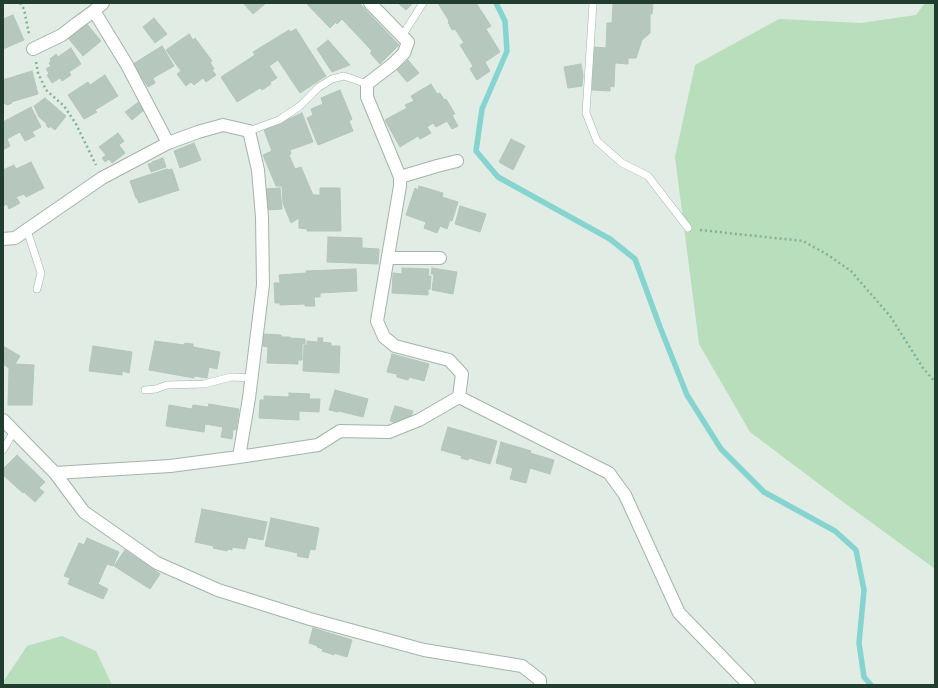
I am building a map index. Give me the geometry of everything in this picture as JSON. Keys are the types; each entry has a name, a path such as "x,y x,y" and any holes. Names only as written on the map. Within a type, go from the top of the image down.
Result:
{"street":[{"path":"370,3 408,42 404,53 393,64 367,84 367,97 400,177 400,186 377,321 384,337 395,346 449,360 462,374 459,397"},
{"path":"33,49 62,34 99,7 127,66 168,143"},
{"path":"3,239 15,238 102,178 168,143 223,125 249,131 258,170 262,217 263,285 252,378 239,458"},
{"path":"400,177 457,161"},
{"path":"388,258 440,258"},
{"path":"55,473 170,466 239,458 318,445 340,431 389,432 419,420 459,397"},
{"path":"459,397 609,473 625,495 679,613 749,685"},
{"path":"3,420 55,473 84,512 157,563 218,590 310,618 424,650 522,666 540,680 540,685"}],"lane":[{"path":"402,36 423,3"},
{"path":"593,3 586,113 597,141 622,163 648,176 688,228"},
{"path":"249,131 279,120 300,106 319,88 332,79 344,76 367,84"},
{"path":"27,230 41,273 37,289"},
{"path":"145,390 156,389 167,385 204,384 231,377 252,378"},
{"path":"3,450 14,431"}],"path":[{"path":"20,3 24,9 38,73 46,90 64,106 76,124 102,178"},
{"path":"688,228 803,241 828,255 851,271 890,316 923,368 935,382"}],"green space":[{"path":"925,3 935,3 935,569 750,432 699,344 675,157 695,65 779,19 861,23 916,15"},
{"path":"62,636 96,651 112,685 3,685 3,682 27,646"}],"building":[{"path":"243,3 266,3 253,14"},
{"path":"306,3 359,3 399,45 380,64 370,53 372,51 342,19 330,28"},
{"path":"398,3 413,3 406,10"},
{"path":"438,3 476,3 491,26 486,29 500,52 485,62 490,71 477,80 470,69 473,66 460,45 464,43 455,29 452,30 448,22 449,21"},
{"path":"613,3 653,3 652,14 650,14 650,33 642,40 636,58 628,58 628,64 615,63 614,87 610,86 610,91 592,90 594,47 606,48 607,23 612,23"},
{"path":"13,15 24,40 3,49 3,19"},
{"path":"154,18 167,34 155,43 143,27"},
{"path":"86,23 101,41 83,56 68,38"},
{"path":"296,29 326,76 300,93 278,60 269,66 277,78 270,82 271,84 262,90 260,88 237,102 221,77 255,55 253,52 289,30 290,32"},
{"path":"189,34 193,40 195,38 212,61 210,62 214,69 212,70 216,75 206,82 203,78 194,85 191,82 186,86 177,74 181,71 166,50"},
{"path":"328,40 350,65 332,72 317,49"},
{"path":"162,46 174,66 153,78 155,83 148,87 133,64"},
{"path":"71,48 81,64 69,72 71,75 62,81 60,78 52,83 47,75 49,73 46,69 51,66 49,63 51,61 50,59 56,54 58,57"},
{"path":"408,60 419,73 407,82 397,70"},
{"path":"581,64 583,75 582,86 568,88 564,67"},
{"path":"32,71 38,94 11,102 12,103 7,105 5,104 3,97 3,80"},
{"path":"105,75 118,96 95,110 97,112 84,119 68,95 88,82 90,85"},
{"path":"431,84 437,94 440,93 444,100 446,99 455,114 452,115 458,126 452,129 447,121 436,127 433,123 427,127 431,133 420,139 418,136 400,147 385,120 407,108 405,105 414,101 411,96"},
{"path":"340,90 352,119 349,121 353,131 318,145 307,118 313,115 311,109 323,104 321,98"},
{"path":"45,98 66,116 55,130 50,126 49,128 46,125 47,124 39,117 34,106"},
{"path":"140,101 144,110 132,120 125,112"},
{"path":"31,107 41,127 32,132 35,136 25,141 20,132 7,139 10,146 3,150 3,122"},
{"path":"302,113 313,142 290,150 291,154 289,155 295,169 301,167 313,195 320,195 320,188 340,188 341,231 307,231 307,229 299,228 299,218 291,223 283,203 282,186 276,186 263,155 272,151 264,130"},
{"path":"118,133 124,141 119,145 125,153 112,163 109,159 105,162 102,158 106,155 99,147"},
{"path":"511,139 525,146 513,170 499,162"},
{"path":"194,143 201,160 180,168 174,151"},
{"path":"163,158 166,167 151,172 148,164"},
{"path":"31,162 44,188 26,197 24,194 16,197 20,203 9,209 7,204 3,206 3,170 14,165 16,169"},
{"path":"167,169 172,169 179,190 139,203 130,181"},
{"path":"419,186 443,193 442,197 458,202 452,221 450,220 447,229 440,226 437,233 424,228 426,222 406,215 415,188 418,190"},
{"path":"280,188 282,209 266,210 265,189"},
{"path":"460,206 486,214 480,232 455,224"},
{"path":"328,237 362,238 362,248 379,249 378,264 327,262"},
{"path":"402,268 429,269 428,276 431,276 428,295 392,293 393,273 402,274"},
{"path":"432,268 457,272 453,294 432,290 434,274 431,274"},
{"path":"356,269 357,291 320,293 320,297 314,297 315,306 305,306 305,304 280,305 280,303 275,303 274,283 280,283 279,275 307,273 306,271"},
{"path":"263,334 305,339 305,344 302,344 302,360 298,360 298,364 267,363 268,347 263,346"},
{"path":"318,338 323,338 322,342 331,343 331,346 340,346 339,373 303,371 304,345 307,345 307,341 318,342"},
{"path":"155,341 184,345 185,343 193,344 193,347 220,352 217,369 209,367 207,378 194,376 194,378 149,370"},
{"path":"3,346 20,356 15,364 34,365 32,405 8,405 9,368 3,364"},
{"path":"93,346 132,352 129,373 122,371 122,375 89,371"},
{"path":"392,354 429,364 424,381 409,377 408,380 397,377 397,374 387,372"},
{"path":"335,390 368,399 363,417 329,410"},
{"path":"289,393 310,394 309,399 320,399 319,412 299,411 299,420 259,418 260,400 264,400 264,396 289,397"},
{"path":"209,404 239,409 236,430 233,429 232,439 221,437 223,427 205,424 204,432 166,426 169,405 192,409 193,405 208,407"},
{"path":"395,406 413,411 411,416 397,423 390,421"},
{"path":"448,427 497,441 490,464 469,458 468,460 461,458 462,456 441,450"},
{"path":"501,442 554,460 550,474 530,468 526,483 510,479 513,468 496,463"},
{"path":"17,455 45,482 39,488 44,492 35,502 3,475 3,469"},
{"path":"202,509 267,522 263,540 248,537 245,549 232,547 232,550 228,549 227,551 213,548 214,546 195,542"},
{"path":"271,518 319,528 315,550 310,549 308,558 297,556 298,553 265,546"},
{"path":"87,538 119,552 113,566 107,564 98,584 108,589 103,599 68,584 70,578 64,576 79,543 84,545"},
{"path":"125,550 160,574 150,589 114,566"},
{"path":"313,628 352,640 347,657 322,651 323,649 309,643"}],"waterway":[{"path":"496,3 505,21 507,51 482,109 476,151 498,177 610,239 635,259 687,395 721,449 764,492 835,531 856,550 864,590 859,643 864,677 871,685"}]}
